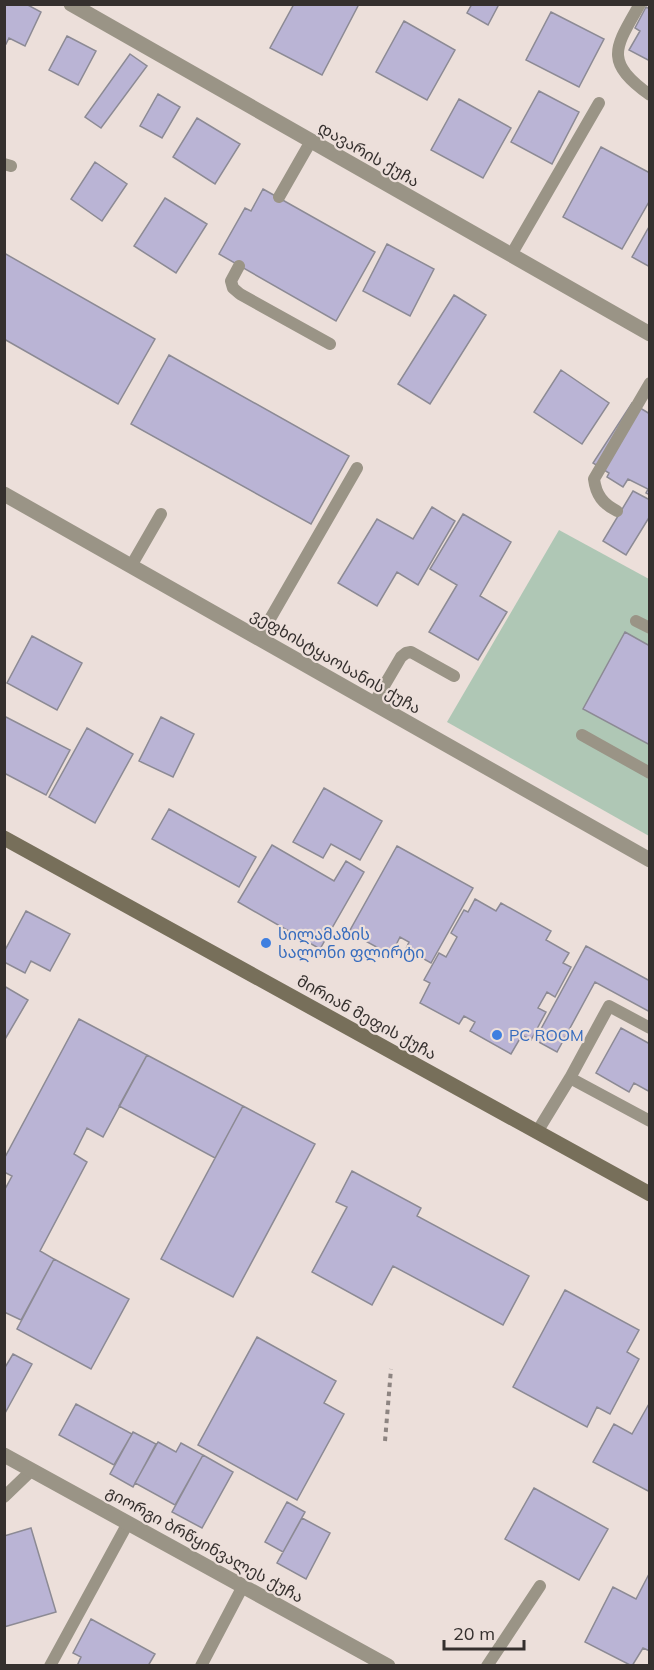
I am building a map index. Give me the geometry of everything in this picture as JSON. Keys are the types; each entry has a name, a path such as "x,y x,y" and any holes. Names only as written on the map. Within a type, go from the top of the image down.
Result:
{"main road":[{"name":"მირიან მეფის ქუჩა","path":"4,838 650,1194"}],"street":[{"name":"დავარის ქუჩა","path":"71,4 650,334"},
{"name":"ვეფხისტყაოსანის ქუჩა","path":"4,494 650,860"},
{"name":"გიორგი ბრწყინვალეს ქუჩა","path":"4,1455 388,1665"}],"lane":[{"path":"640,4 619,41 618,61 630,81 650,95"},
{"path":"511,255 599,103"},
{"path":"279,197 311,141"},
{"path":"239,266 231,281 233,288 330,344"},
{"path":"618,511 606,506 596,491 594,479 650,383"},
{"path":"259,638 357,468"},
{"path":"131,566 161,514"},
{"path":"636,621 650,628"},
{"path":"374,703 401,657 406,653 411,652 454,676"},
{"path":"582,735 650,773"},
{"path":"537,1132 570,1078 609,1006 650,1028"},
{"path":"570,1078 650,1121"},
{"path":"4,1497 32,1470"},
{"path":"50,1665 128,1522"},
{"path":"201,1665 243,1586"},
{"path":"487,1665 540,1586"}],"path":[{"path":"385,1441 391,1369"}],"green space":[{"path":"559,530 649,579 649,836 447,722"}],"building":[{"path":"4,4 26,4 41,12 25,46 9,38 6,44 4,43"},
{"path":"294,4 359,4 322,75 270,48"},
{"path":"472,4 498,6 488,25 467,13"},
{"path":"646,7 650,9 650,61 629,50 640,31 635,28"},
{"path":"551,12 604,39 579,87 526,60"},
{"path":"404,21 455,50 427,100 376,72"},
{"path":"67,36 96,51 78,85 49,70"},
{"path":"130,54 147,66 101,128 85,117"},
{"path":"539,91 579,112 552,164 511,142"},
{"path":"158,94 180,107 162,138 140,126"},
{"path":"459,99 511,128 483,178 431,150"},
{"path":"197,118 240,144 215,184 173,157"},
{"path":"601,147 650,173 650,200 622,249 563,217"},
{"path":"95,162 127,184 102,221 71,199"},
{"path":"263,189 375,252 336,321 219,254 245,208 251,211"},
{"path":"165,198 207,224 176,273 134,246"},
{"path":"650,225 650,267 632,257"},
{"path":"387,244 434,269 410,316 363,291"},
{"path":"4,253 155,339 118,404 4,339"},
{"path":"454,295 486,315 430,404 398,384"},
{"path":"169,355 349,456 311,524 131,424"},
{"path":"561,370 609,403 582,444 534,412"},
{"path":"632,403 650,414 650,495 646,493 648,489 628,479 623,487 607,477 609,473 593,463"},
{"path":"633,491 650,500 650,516 626,555 603,541"},
{"path":"432,507 455,521 418,585 397,572 377,606 338,583 377,519 413,539"},
{"path":"463,514 511,542 480,596 507,612 478,660 429,632 457,585 430,569"},
{"path":"625,632 650,646 650,745 583,709"},
{"path":"32,636 82,663 57,710 7,683"},
{"path":"4,716 70,750 46,795 4,773"},
{"path":"161,717 194,734 173,777 139,761"},
{"path":"87,728 133,754 95,823 49,797"},
{"path":"324,788 382,821 360,860 331,844 323,858 293,842"},
{"path":"169,809 256,857 239,887 152,839"},
{"path":"272,845 334,881 346,861 364,872 320,949 238,902"},
{"path":"397,846 473,888 431,963 406,949 409,942 400,937 391,955 349,932"},
{"path":"475,899 496,911 501,903 551,931 546,940 569,953 563,963 571,967 555,997 547,992 538,1008 546,1012 531,1040 522,1035 511,1054 470,1031 475,1022 464,1016 459,1024 420,1003 430,983 424,980 439,953 446,957 457,937 451,933 464,910 468,912"},
{"path":"26,911 70,934 50,971 31,961 25,973 4,962 4,952"},
{"path":"586,946 650,981 650,1012 595,982 557,1052 535,1040"},
{"path":"4,986 28,1000 4,1041"},
{"path":"79,1019 147,1055 103,1137 87,1128 74,1154 87,1162 40,1251 54,1259 21,1320 4,1312 4,1191 12,1176 4,1172 4,1159"},
{"path":"621,1028 650,1044 650,1092 634,1083 629,1092 596,1073"},
{"path":"147,1055 243,1106 215,1158 119,1106"},
{"path":"243,1106 315,1144 233,1297 161,1259"},
{"path":"352,1171 421,1208 417,1216 529,1276 503,1325 393,1266 372,1305 312,1272 347,1207 336,1202"},
{"path":"54,1259 129,1299 91,1369 17,1329"},
{"path":"565,1290 639,1330 627,1352 639,1359 610,1414 597,1407 587,1427 513,1387"},
{"path":"257,1337 336,1381 324,1403 344,1414 297,1500 198,1445"},
{"path":"13,1354 32,1364 4,1415 4,1369"},
{"path":"650,1402 650,1492 593,1462 614,1424 632,1434"},
{"path":"76,1404 132,1434 114,1465 59,1435"},
{"path":"133,1432 156,1444 133,1487 110,1474"},
{"path":"158,1442 176,1452 181,1443 203,1455 175,1505 135,1483"},
{"path":"203,1455 233,1472 202,1528 172,1512"},
{"path":"534,1488 608,1529 579,1580 505,1539"},
{"path":"287,1502 305,1512 283,1552 265,1542"},
{"path":"302,1518 330,1533 306,1579 277,1563"},
{"path":"31,1528 56,1612 4,1627 4,1536"},
{"path":"649,1574 650,1651 643,1648 632,1666 585,1642 613,1587 636,1599"},
{"path":"91,1619 155,1654 148,1666 77,1666 81,1657 73,1653"}],"place":[{"name":"სილამაზის სალონი ფლირტი","path":"266,943"},
{"name":"PC ROOM","path":"497,1035"}]}
